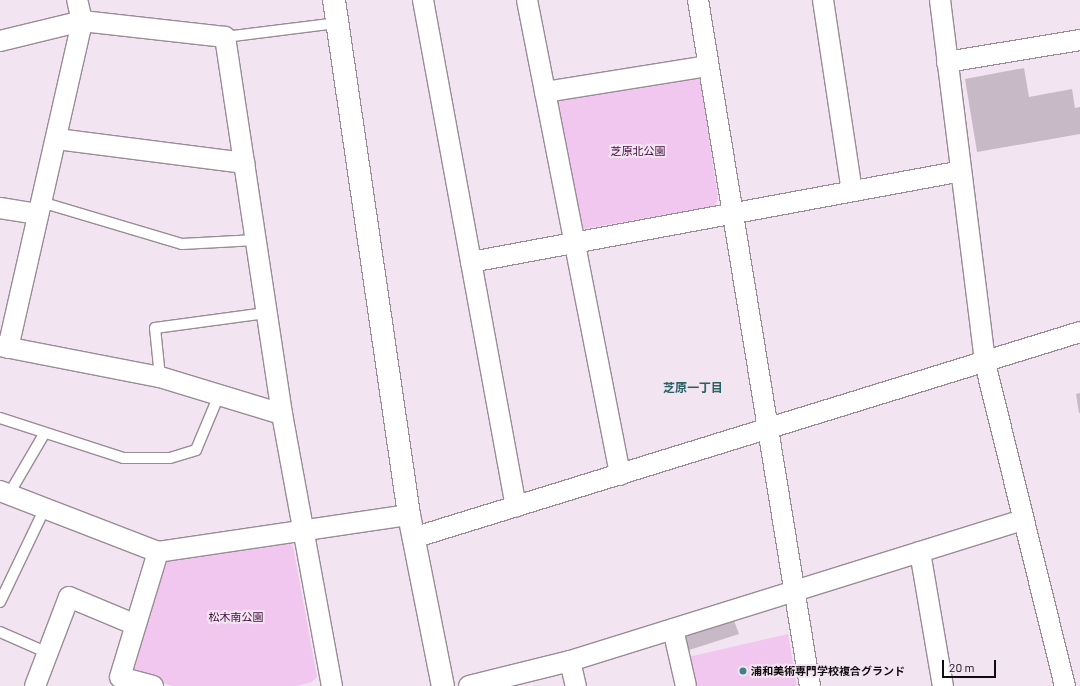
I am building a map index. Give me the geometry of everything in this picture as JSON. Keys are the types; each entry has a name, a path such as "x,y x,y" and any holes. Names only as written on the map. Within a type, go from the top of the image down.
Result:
{"street":[{"path":"77,0 82,21 57,139 4,347 160,377 282,414"},
{"path":"334,0 408,515 443,686"},
{"path":"423,0 516,507"},
{"path":"526,0 620,475"},
{"path":"698,0 810,686"},
{"path":"823,0 852,191"},
{"path":"940,0 985,363 1022,520 1065,686"},
{"path":"0,41 82,21 225,37 282,414 302,531 332,686"},
{"path":"947,62 1080,40"},
{"path":"544,92 708,66"},
{"path":"57,139 244,163"},
{"path":"471,262 961,171"},
{"path":"0,208 39,208"},
{"path":"413,538 985,363 1080,332"},
{"path":"4,493 158,552 408,515"},
{"path":"469,686 570,661 1022,520"},
{"path":"148,685 120,677 134,624 158,552"},
{"path":"920,552 943,686"},
{"path":"35,686 70,598 134,624"},
{"path":"672,629 686,686"},
{"path":"570,661 576,686"}],"lane":[{"path":"225,37 338,24"},
{"path":"39,208 182,244 256,240"},
{"path":"160,377 155,328 266,312"},
{"path":"0,418 44,434 123,458 170,458 196,450 219,395"},
{"path":"4,493 44,434"},
{"path":"0,602 3,588 45,508"},
{"path":"0,632 48,653"}],"green space":[{"name":"芝原北公園","path":"694,74 700,79 718,198 715,206 583,229 574,225 554,100"},
{"name":"松木南公園","path":"284,539 293,546 317,677 312,682 296,686 173,686 135,675 128,667 159,562"},
{"name":"浦和美術専門学校複合グランド","path":"788,634 797,686 695,686 688,657"}],"building":[{"path":"1024,68 1029,97 1072,89 1075,108 1080,107 1080,134 977,152 965,79"},
{"path":"1080,393 1080,413 1079,413 1076,394"},
{"path":"733,618 739,634 686,651 683,640 687,633"}],"place":[{"name":"浦和美術専門学校複合グランド","path":"743,671"}],"district":[{"name":"芝原一丁目","path":"693,388"}]}
